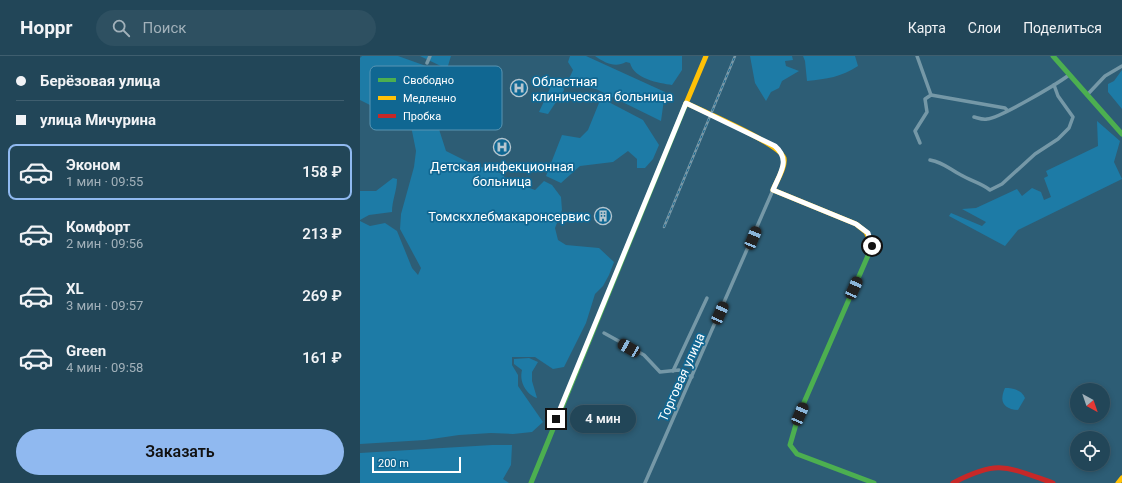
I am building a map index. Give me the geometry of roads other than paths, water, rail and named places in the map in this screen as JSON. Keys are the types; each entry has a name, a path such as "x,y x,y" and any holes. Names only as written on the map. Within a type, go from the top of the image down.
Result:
{"street":[{"path":"427,63 430,56"},
{"path":"531,483 626,247 706,56"},
{"path":"917,56 931,95"},
{"path":"1053,56 1122,134"},
{"path":"1087,95 1105,76 1122,66"},
{"path":"974,117 986,120 1054,86 1070,75"},
{"path":"930,160 941,162 962,176 981,183 990,190 1002,184 1035,154 1058,139 1073,122 1073,117 1058,96 1054,86"},
{"path":"920,144 916,131 927,112 925,99 931,95 1005,108 1007,110"},
{"path":"686,103 767,142 780,151 784,158 784,163 773,190 856,224 868,233 872,242 870,251 800,414 790,445 797,454 874,483"},
{"name":"Торговая улица","path":"645,483 773,190"},
{"path":"673,371 707,298"},
{"path":"604,333 644,355 660,372 679,370 692,377"},
{"path":"953,483 978,470 999,466 1013,469 1053,483"},
{"path":"1118,483 1122,478"}],"railway":[{"path":"664,227 735,56"}],"place":[{"name":"Областная клиническая больница","path":"519,88"},
{"name":"Детская инфекционная больница","path":"502,147"},
{"name":"Томскхлебмакаронсервис","path":"603,216"}]}
